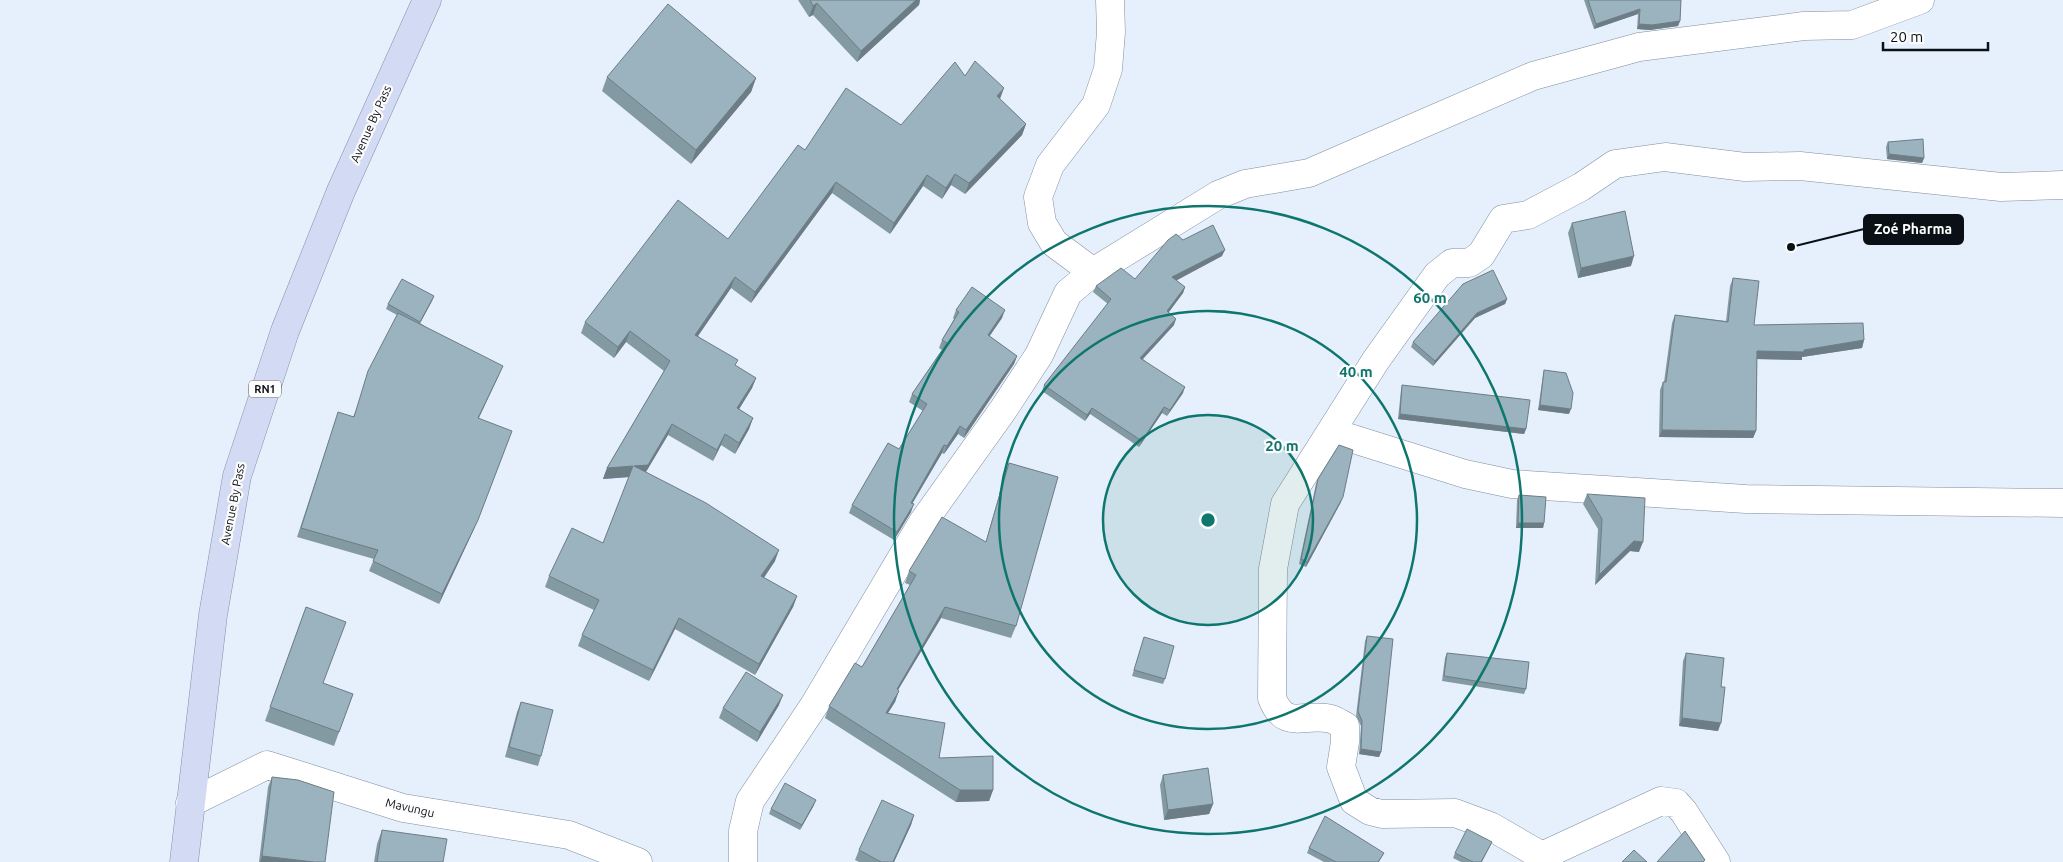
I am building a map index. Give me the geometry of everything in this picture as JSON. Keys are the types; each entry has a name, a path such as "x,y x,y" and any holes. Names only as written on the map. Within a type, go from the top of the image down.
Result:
{"highway":[{"name":"Avenue By Pass","path":"184,862 213,614 237,476 284,331 341,191 427,0"}],"street":[{"path":"1093,272 1054,242 1042,223 1038,197 1050,165 1096,105 1108,69 1111,32 1110,0"},
{"path":"743,862 743,831 750,801 815,704 923,522 1003,410 1039,355 1068,293 1093,272 1218,194 1245,184 1309,172 1534,76 1639,47 1804,26 1852,25 1920,0"},
{"path":"1716,862 1676,803 1661,801 1544,859 1490,826 1455,813 1382,814 1370,811 1354,801 1340,766 1346,742 1345,726 1331,719 1290,718 1277,711 1272,698 1273,569 1285,504 1376,360 1437,274 1452,263 1468,263 1480,255 1503,219 1528,216 1581,187 1614,164 1665,157 1745,167 1800,166 2001,186 2063,185"},
{"path":"1331,432 1465,474 1512,484 1746,499 2063,503"},
{"name":"Mavungu","path":"190,803 267,765 403,808 568,835 638,862"}],"building":[{"path":"810,0 916,0 861,51 817,3 813,6"},
{"path":"1588,0 1681,0 1680,21 1652,25 1639,24 1640,9 1596,24"},
{"path":"668,4 756,78 696,150 607,77"},
{"path":"975,61 1004,88 997,96 1026,124 969,183 955,174 946,188 927,175 894,223 836,182 755,292 735,277 695,335 738,360 735,365 756,378 737,408 753,418 739,443 725,434 717,450 672,424 648,465 634,466 706,503 779,550 761,576 797,596 759,664 679,618 653,670 582,635 599,600 549,576 572,528 603,543 633,466 607,468 670,361 630,331 618,347 585,322 678,200 728,239 798,145 805,150 846,88 901,125 955,62 965,76"},
{"path":"1923,139 1924,158 1889,154 1888,142"},
{"path":"1625,211 1634,256 1581,268 1572,223"},
{"path":"1213,225 1225,250 1172,277 1185,287 1167,311 1176,319 1140,358 1185,387 1170,410 1164,407 1142,441 1092,408 1087,415 1044,385 1111,299 1096,286 1121,268 1135,279 1168,240 1176,234 1183,240"},
{"path":"1493,270 1507,299 1477,313 1435,361 1413,342 1463,284"},
{"path":"1733,278 1759,281 1754,325 1863,323 1864,340 1804,350 1804,352 1757,351 1756,431 1662,430 1663,382 1666,382 1675,315 1728,322"},
{"path":"402,279 434,296 420,322 388,304"},
{"path":"972,287 1005,310 988,335 1017,356 966,430 960,426 947,446 944,445 911,503 914,504 897,532 852,505 888,443 899,449 927,404 912,394 947,343 942,340 959,312 956,310"},
{"path":"398,313 503,366 478,418 512,431 478,520 442,594 373,561 378,550 301,528 338,412 354,417 368,371"},
{"path":"1544,370 1566,373 1573,393 1571,409 1540,405"},
{"path":"1402,385 1530,400 1526,429 1400,414"},
{"path":"1339,445 1353,450 1343,497 1307,562 1301,559 1318,479"},
{"path":"1009,463 1058,477 1016,626 945,607 897,689 899,691 886,713 945,723 939,758 993,756 993,790 960,790 829,706 855,663 862,667 916,575 909,571 942,517 986,542"},
{"path":"1587,494 1645,498 1643,542 1634,541 1599,575 1602,519"},
{"path":"1519,495 1546,497 1544,523 1518,523"},
{"path":"306,607 346,622 323,683 353,694 339,732 270,707"},
{"path":"1367,636 1393,639 1381,752 1361,749 1362,721 1358,711"},
{"path":"1144,637 1174,646 1165,679 1134,670"},
{"path":"1447,653 1529,662 1526,689 1444,676"},
{"path":"1686,653 1724,658 1721,687 1725,687 1721,723 1682,718"},
{"path":"746,672 783,695 760,732 723,708"},
{"path":"521,702 553,710 541,756 509,747"},
{"path":"1208,768 1213,804 1168,810 1163,775"},
{"path":"272,777 298,780 334,792 325,862 262,856"},
{"path":"785,783 816,800 802,825 771,809"},
{"path":"882,800 914,815 893,862 881,862 859,850"},
{"path":"1325,816 1384,853 1378,862 1336,862 1309,848"},
{"path":"1467,829 1492,842 1481,862 1473,862 1455,853"},
{"path":"382,830 447,839 443,862 377,862"},
{"path":"1685,831 1705,860 1703,862 1657,862"},
{"path":"1634,850 1647,862 1622,862"}],"place":[{"name":"Zoé Pharma","path":"1791,247"}]}
